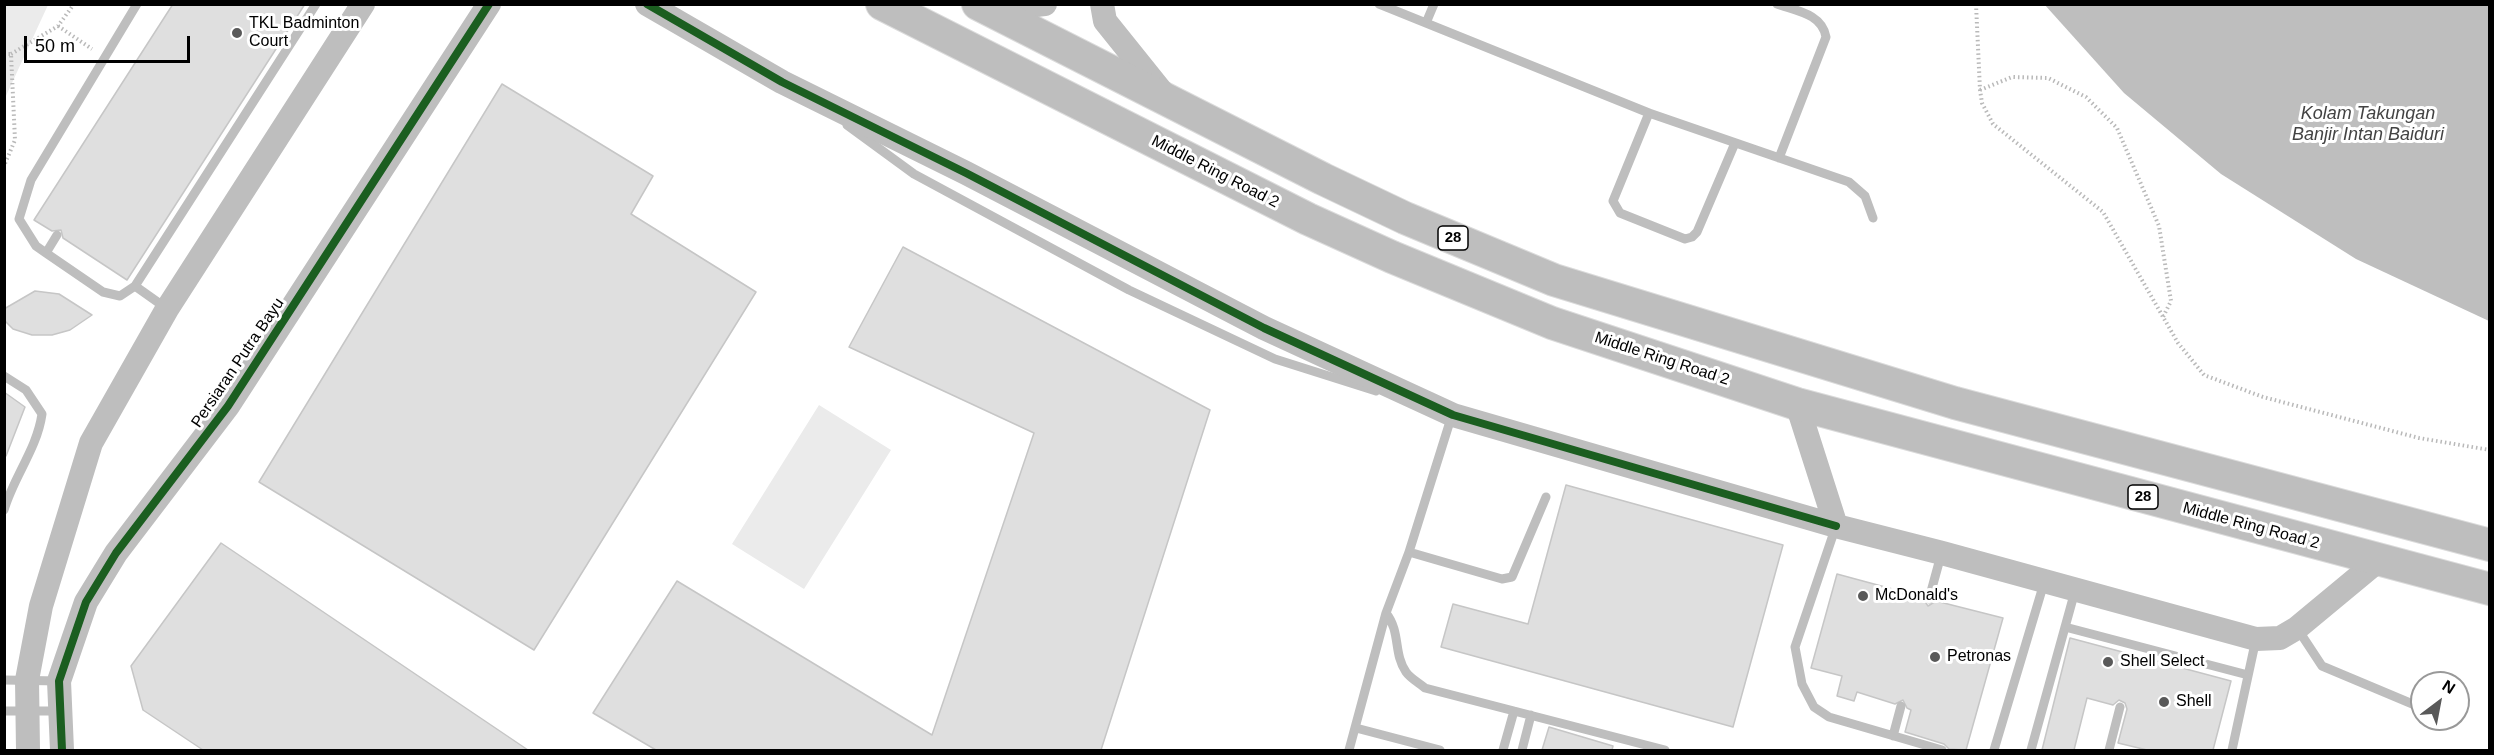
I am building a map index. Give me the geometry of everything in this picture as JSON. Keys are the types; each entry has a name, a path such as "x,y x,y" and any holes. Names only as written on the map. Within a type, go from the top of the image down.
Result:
{"highway":[{"name":"Middle Ring Road 2","path":"882,4 1297,213 1392,257 1552,323 1797,404 2490,589"},
{"name":"28","path":"983,7 1405,218 1554,280 1955,403 2490,545"}],"street":[{"path":"28,750 16,711 16,680 91,443 168,309 363,4"},
{"name":"Persiaran Putra Bayu","path":"62,750 59,681 86,602 116,553 228,406 489,4"},
{"path":"647,4 782,82 966,173 1264,328 1453,415 1836,526 2256,639 2280,638 2297,628 2379,560"},
{"path":"983,7 1045,4"},
{"path":"1102,4 1105,21 1170,102"},
{"path":"1797,404 1836,526"}],"lane":[{"path":"137,4 31,180 19,219 36,246 104,292 120,296 135,286 316,5"},
{"path":"1379,4 1650,113 1858,187 1865,196 1873,218"},
{"path":"1426,23 1434,4"},
{"path":"1778,4 1811,15 1820,21 1826,37 1779,158"},
{"path":"1650,113 1612,201 1620,213 1685,239 1697,232 1735,143"},
{"path":"46,253 57,235"},
{"path":"135,286 168,309"},
{"path":"4,376 33,398 42,414 39,431 10,491 4,510"},
{"path":"1349,750 1386,613 1409,552 1453,415"},
{"path":"1409,552 1502,579 1512,577 1546,497"},
{"path":"1836,526 1795,647 1802,684 1814,707 1829,717 1942,750"},
{"path":"1929,599 1942,553"},
{"path":"1995,750 2045,581"},
{"path":"2031,750 2075,591"},
{"path":"1386,613 1394,624 1399,658 1407,674 1425,688 1665,750"},
{"path":"2066,627 2133,650 2248,675"},
{"path":"2297,628 2322,666 2410,703"},
{"path":"2232,750 2256,639"},
{"path":"16,680 59,681"},
{"path":"1893,736 1901,706"},
{"path":"2109,750 2120,707"},
{"path":"16,711 59,711"},
{"path":"1503,750 1514,711"},
{"path":"1522,750 1530,715"},
{"path":"1356,728 1440,750"}],"path":[{"path":"4,54 11,54 58,26 74,4"},
{"path":"1976,4 1980,90 1982,103 1992,124 2103,212 2178,343 2204,375 2263,397 2419,438 2487,450 2490,443"},
{"path":"58,26 105,57"},
{"path":"4,166 15,140 11,54"},
{"path":"1980,90 2012,76 2048,78 2086,97 2117,128 2159,226 2170,301 2163,317"}],"shaded area":[{"path":"4,5 48,5 5,98"},
{"path":"819,405 891,450 804,589 732,544"}],"water":[{"name":"Kolam Takungan Banjir Intan Baiduri","path":"2044,4 2489,5 2489,321 2356,259 2221,174 2124,93"}],"building":[{"path":"173,4 305,4 127,280 63,238 61,230 52,231 34,220"},
{"path":"502,84 653,176 631,214 756,292 534,650 259,482"},
{"path":"903,247 1210,410 1101,750 656,750 593,713 677,581 932,735 1034,433 849,347"},
{"path":"35,291 59,294 92,315 70,330 52,335 32,335 13,329 4,320 4,309"},
{"path":"4,392 25,407 6,456 4,456"},
{"path":"1566,485 1783,545 1733,727 1441,647 1453,604 1528,624"},
{"path":"221,543 528,750 203,750 143,710 131,666"},
{"name":"Petronas","path":"1837,574 1922,597 1928,606 1936,601 2003,618 1966,750 1949,749 1944,744 1905,732 1911,710 1907,708 1903,700 1895,704 1857,692 1854,701 1837,696 1842,676 1811,668"},
{"name":"Shell","path":"2070,638 2231,681 2213,750 2147,750 2118,743 2127,709 2125,703 2119,700 2113,705 2087,698 2074,750 2042,750"},
{"path":"1549,727 1613,746 1612,750 1542,750"}],"cycle path":[{"path":"62,750 59,681 86,602 116,553 228,406 489,4"},
{"path":"647,4 782,82 966,173 1264,328 1453,415 1836,526"}],"place":[{"name":"TKL Badminton Court","path":"237,33"},
{"name":"McDonald's","path":"1863,596"},
{"name":"Petronas","path":"1935,657"},
{"name":"Shell Select","path":"2108,662"},
{"name":"Shell","path":"2164,702"}]}
